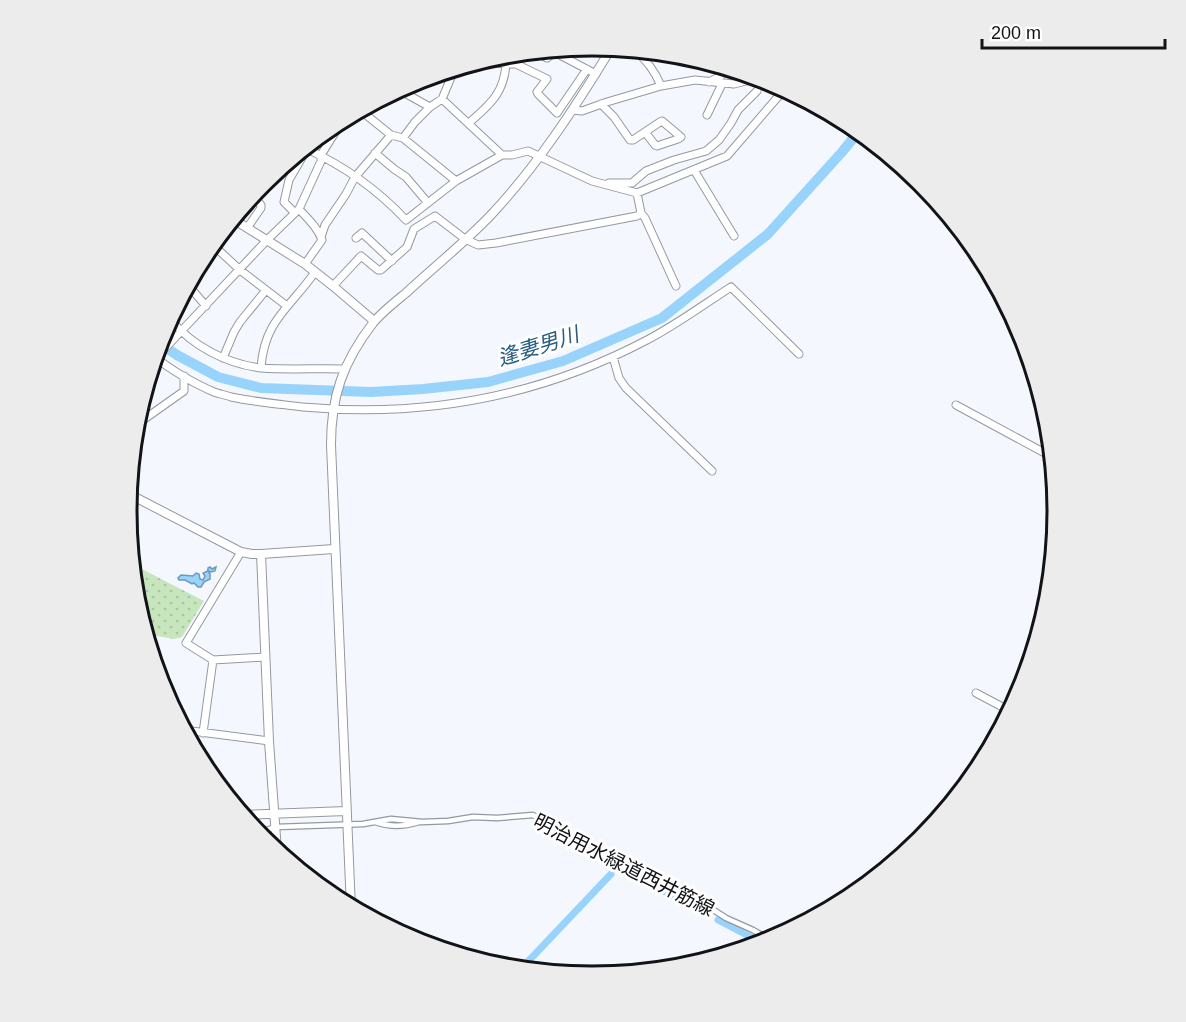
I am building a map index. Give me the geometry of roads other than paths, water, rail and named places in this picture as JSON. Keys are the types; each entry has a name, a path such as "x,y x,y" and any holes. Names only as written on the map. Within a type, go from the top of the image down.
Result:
{"street":[{"path":"562,56 596,74"},
{"path":"350,896 330,445 333,406 343,372 353,352 374,321 490,216 540,157 607,56"},
{"path":"642,58 656,75 661,86"},
{"path":"468,123 496,98 505,74 506,64 516,64 547,79 537,92 557,113 587,69"},
{"path":"709,82 722,75"},
{"path":"403,138 430,106 442,99 450,79"},
{"path":"573,110 582,111 661,86 694,80 723,84 744,82"},
{"path":"707,116 723,84"},
{"path":"600,183 632,183 646,171 706,151 719,140 738,110 757,91"},
{"path":"408,95 430,106"},
{"path":"406,220 456,181 502,155 528,151 592,181 637,193 720,160 730,153 778,95"},
{"path":"442,99 502,155"},
{"path":"601,104 614,117 630,140 662,122 681,137 657,146 645,132"},
{"path":"367,116 391,135 403,138 456,181"},
{"path":"305,264 321,240 325,225 355,177 391,135"},
{"path":"170,343 297,211 330,140"},
{"path":"314,152 355,177 392,205 414,229"},
{"path":"375,153 406,177 428,203"},
{"path":"296,166 289,180 284,202 311,222 321,237"},
{"path":"694,170 734,236"},
{"path":"637,193 641,213 675,286"},
{"path":"247,228 261,208 259,202"},
{"path":"333,286 361,256 380,271 407,247 414,229 435,216 465,240 478,245 637,216 641,213"},
{"path":"240,224 305,264 374,321"},
{"path":"356,238 362,233 392,261"},
{"path":"219,251 240,270 287,306"},
{"path":"261,368 263,348 270,329 315,272"},
{"path":"163,362 215,393 244,400 403,410 476,401 547,382 613,357 649,339 732,287 799,354"},
{"path":"223,358 240,322 266,290"},
{"path":"194,292 206,306"},
{"path":"175,329 178,334 223,358 261,368 343,372"},
{"path":"613,357 619,378 626,388 712,471"},
{"path":"147,416 184,391 184,376"},
{"path":"956,405 1045,453"},
{"path":"137,498 241,552 261,554 334,549"},
{"path":"241,552 186,643 213,660 265,657"},
{"path":"261,554 268,741 276,838"},
{"path":"203,733 213,660"},
{"path":"976,693 1004,708"},
{"path":"195,732 268,741"},
{"path":"254,814 346,811"},
{"name":"明治用水緑道西井筋線","path":"268,830 276,827 363,824 391,819 422,822 533,815 624,862 651,879 680,891 692,900 761,934"}],"water":[{"path":"210,567 212,569 216,567 215,571 208,571"},
{"path":"208,571 210,579 201,587 178,578 181,575 193,576 196,573 203,580 205,576 203,573"}],"waterway":[{"name":"逢妻男川","path":"168,349 218,377 261,388 371,392 488,382 563,361 662,318 768,234 854,138"},
{"path":"617,867 702,911"},
{"path":"528,962 611,874"},
{"path":"718,920 752,938"}]}
